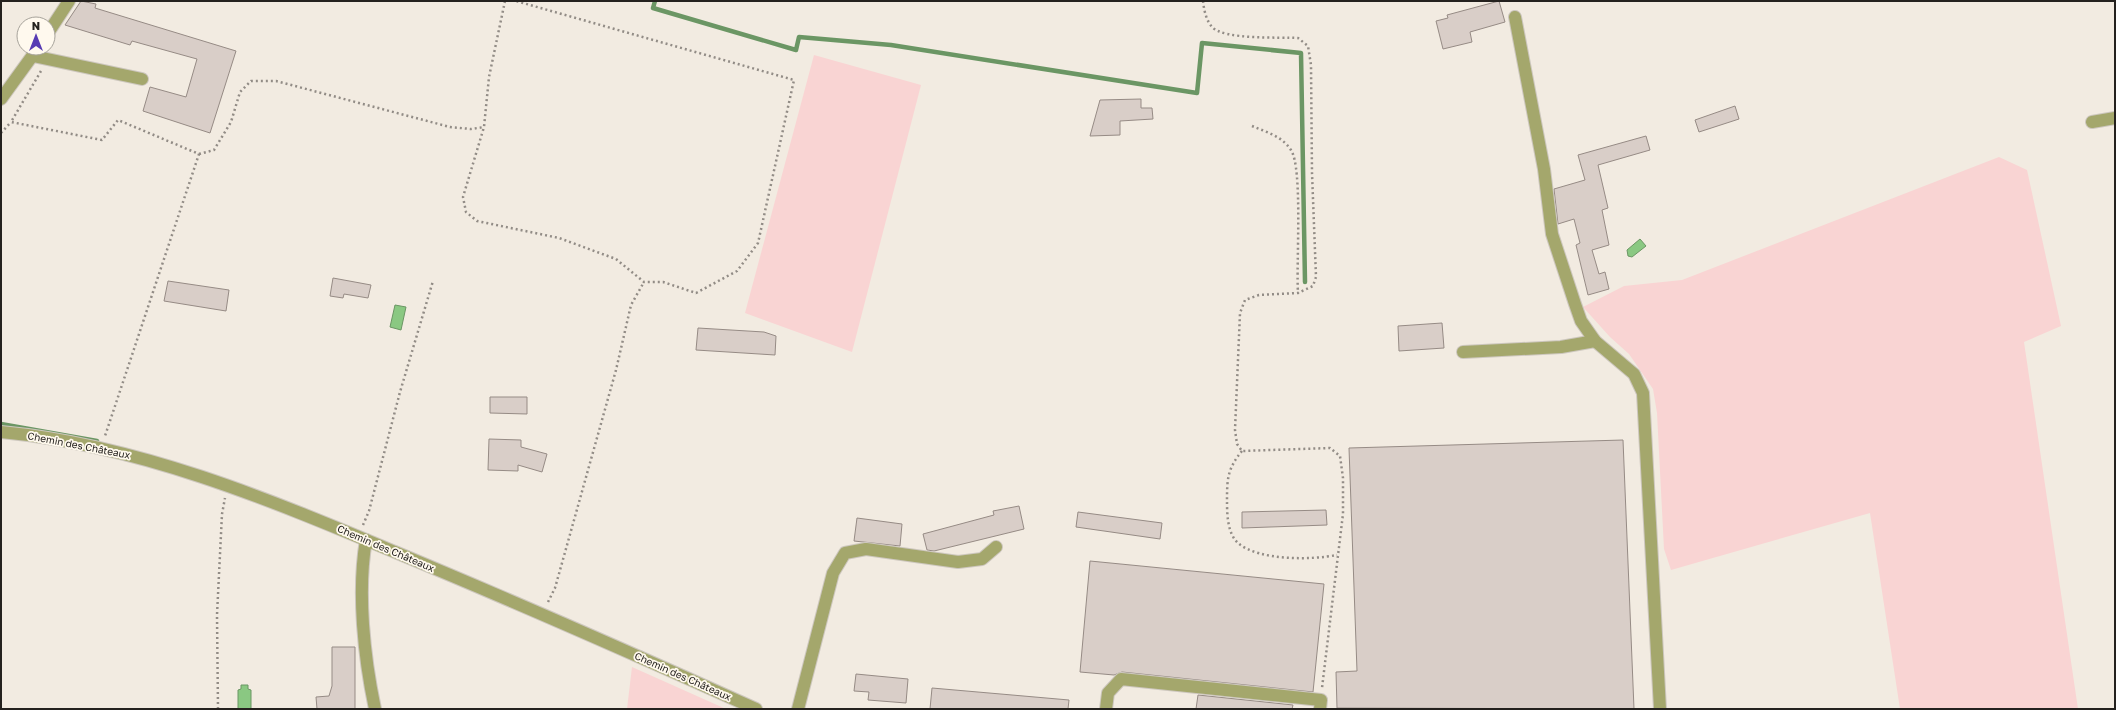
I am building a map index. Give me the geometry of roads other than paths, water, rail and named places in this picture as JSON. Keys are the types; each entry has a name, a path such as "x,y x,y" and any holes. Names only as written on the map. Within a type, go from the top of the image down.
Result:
{"street":[{"path":"56,21 69,1"},
{"path":"1514,17 1544,169 1552,234 1581,321 1595,341 1634,374 1643,393 1660,709"},
{"path":"1,99 32,56"},
{"path":"42,56 48,60 142,79"},
{"path":"2092,122 2115,118"},
{"path":"1463,352 1561,347 1595,341"},
{"name":"Chemin des Châteaux","path":"1,432 43,436 102,448 139,458 271,500 543,614 756,709"},
{"path":"362,538 364,635 368,678 375,709"},
{"path":"798,709 833,573 845,553 866,549 958,562 982,559 996,547"},
{"path":"1106,709 1108,693 1121,679 1320,705"}],"waterway":[{"path":"655,1 653,8 796,50 799,37 891,45 1197,93 1202,43 1301,53 1305,282"},
{"path":"1,424 97,441"}]}
